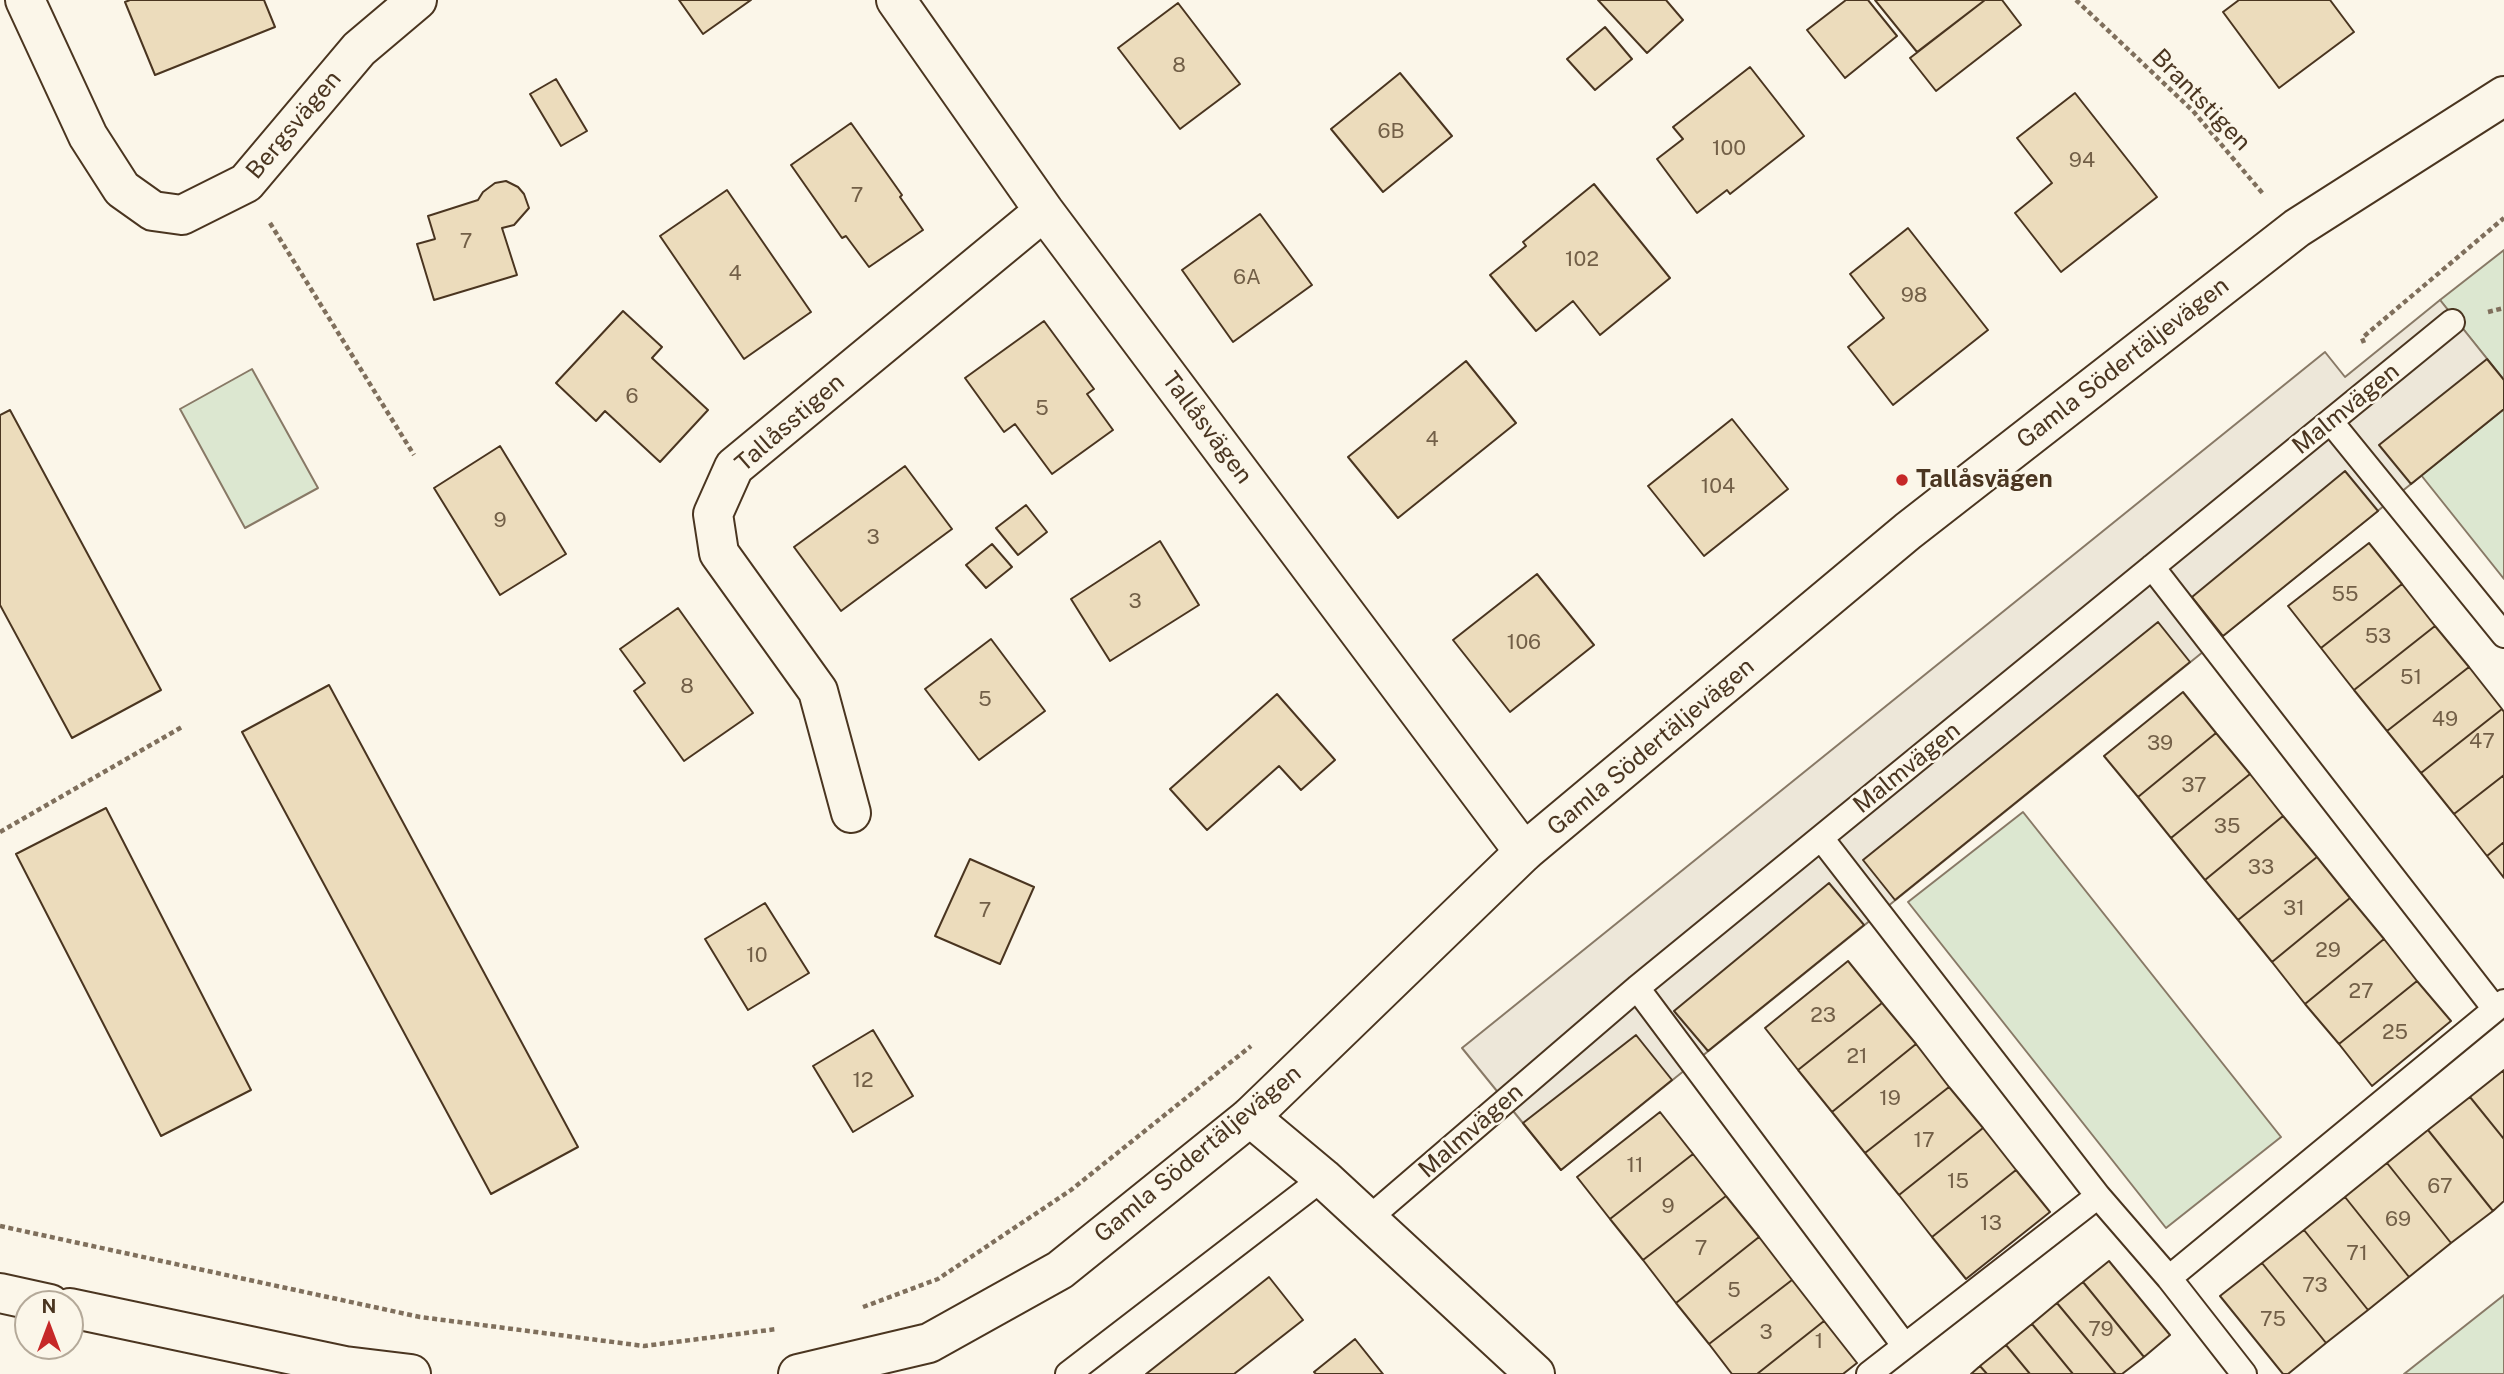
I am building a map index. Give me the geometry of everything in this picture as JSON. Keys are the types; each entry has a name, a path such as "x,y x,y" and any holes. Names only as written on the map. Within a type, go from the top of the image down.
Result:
{"street":[{"name":"Bergsvägen","path":"25,0 88,136 122,189 153,211 182,215 246,183 359,49 417,0"},
{"name":"Tallåsvägen","path":"896,0 1044,211 1524,852"},
{"name":"Gamla Södertäljevägen","path":"798,1374 929,1343 1060,1270 1251,1117 1524,852 1908,531 2297,228 2504,96"},
{"name":"Tallåsstigen","path":"851,813 818,691 719,553 713,514 734,467 1044,211"},
{"path":"1251,1117 1323,1178 1535,1374"},
{"path":"84,1311 345,1366 411,1374"}],"lane":[{"name":"Malmvägen","path":"1367,1220 1637,988 2452,322"},
{"path":"2331,422 2504,635"},
{"path":"2152,567 2499,1005 2169,1278"},
{"path":"1821,838 2098,1196 2169,1278 2245,1374"},
{"path":"1637,988 1904,1345"},
{"path":"1068,1374 1323,1178"},
{"path":"1869,1374 2098,1196"}],"path":[{"name":"Brantstigen","path":"2076,0 2193,111 2279,212 2297,228"},
{"path":"246,183 414,455"},
{"path":"0,832 182,727"},
{"path":"853,1310 938,1279 1038,1213 1071,1190 1252,1045"},
{"path":"0,1226 421,1317 644,1346 790,1327"}],"green space":[{"path":"2504,250 2504,380 2440,300"},
{"path":"252,369 318,488 245,528 180,409"},
{"path":"2504,409 2504,579 2421,475"},
{"path":"2023,812 2281,1137 2166,1228 1908,902"},
{"path":"2504,1295 2504,1374 2404,1374"}],"shaded area":[{"path":"2440,300 2504,380 2504,409 1561,1170 1462,1048 2325,352 2345,377"}],"building":[{"path":"264,0 275,27 155,75 125,2"},
{"path":"679,0 751,0 703,34"},
{"path":"1598,0 1666,0 1683,20 1647,53"},
{"path":"1846,0 1868,0 1897,36 1845,78 1807,30"},
{"path":"1875,0 1985,0 1917,52"},
{"path":"1985,0 2002,0 2021,25 1936,91 1910,58"},
{"path":"2239,0 2330,0 2354,32 2279,88 2223,12"},
{"path":"1178,3 1240,84 1180,129 1118,48"},
{"path":"1605,27 1632,59 1595,90 1567,59"},
{"path":"1750,67 1804,136 1730,194 1727,190 1697,213 1657,159 1683,139 1673,127"},
{"path":"1400,73 1452,136 1383,192 1331,129"},
{"path":"556,79 587,131 561,146 530,94"},
{"path":"2075,93 2157,197 2061,272 2015,213 2052,183 2017,138"},
{"path":"851,123 902,195 900,197 923,230 869,267 846,236 842,238 791,165"},
{"path":"506,181 518,187 524,194 529,208 514,225 502,228 517,275 434,300 417,244 435,239 428,216 478,200 483,192 495,183"},
{"path":"1594,184 1670,278 1600,335 1573,301 1536,331 1490,275 1526,246 1523,242"},
{"path":"727,190 811,312 744,359 660,236"},
{"path":"1260,214 1312,285 1233,342 1182,270"},
{"path":"1908,228 1988,330 1893,405 1848,347 1884,318 1850,274"},
{"path":"623,311 662,347 652,358 708,410 660,462 605,411 596,421 556,383"},
{"path":"1044,321 1094,389 1087,394 1113,430 1052,474 1015,424 1004,432 965,378"},
{"path":"2487,359 2504,380 2504,409 2411,484 2379,445"},
{"path":"1466,361 1516,423 1398,518 1348,457"},
{"path":"10,410 161,690 72,738 0,605 0,415"},
{"path":"1732,419 1788,489 1704,556 1648,486"},
{"path":"500,446 566,554 500,595 434,488"},
{"path":"905,466 952,529 841,611 794,547"},
{"path":"2345,471 2378,511 2223,636 2192,597"},
{"path":"1026,505 1047,532 1018,555 996,528"},
{"path":"1160,541 1199,605 1110,661 1071,599"},
{"path":"2369,543 2402,584 2321,648 2288,606"},
{"path":"992,544 1012,567 986,588 966,565"},
{"path":"1537,574 1594,645 1510,712 1453,640"},
{"path":"2402,584 2435,626 2354,690 2321,648"},
{"path":"678,608 753,713 684,761 634,691 645,683 620,649"},
{"path":"2158,622 2190,662 1895,900 1863,860"},
{"path":"2435,626 2469,667 2387,731 2354,690"},
{"path":"991,639 1045,711 979,760 925,689"},
{"path":"2469,667 2502,709 2421,773 2387,731"},
{"path":"329,685 578,1147 491,1194 242,732"},
{"path":"2183,692 2216,733 2138,797 2104,756"},
{"path":"1277,694 1335,760 1301,790 1279,766 1207,830 1170,789"},
{"path":"2502,709 2504,775 2454,814 2421,773"},
{"path":"2216,733 2250,774 2171,838 2138,797"},
{"path":"2250,774 2283,816 2205,880 2171,838"},
{"path":"2504,775 2504,842 2487,856 2454,814"},
{"path":"106,808 251,1090 161,1136 16,854"},
{"path":"2283,816 2317,857 2238,920 2205,880"},
{"path":"2504,842 2504,878 2487,856"},
{"path":"2317,857 2350,898 2272,962 2238,920"},
{"path":"970,859 1034,887 1000,964 935,936"},
{"path":"1829,883 1864,925 1708,1051 1674,1011"},
{"path":"2350,898 2384,939 2305,1004 2272,962"},
{"path":"765,903 809,973 748,1010 705,939"},
{"path":"2384,939 2417,981 2339,1044 2305,1004"},
{"path":"1848,961 1882,1003 1798,1070 1765,1028"},
{"path":"2417,981 2451,1021 2372,1086 2339,1044"},
{"path":"1882,1003 1916,1044 1832,1112 1798,1070"},
{"path":"873,1030 913,1096 853,1132 813,1066"},
{"path":"1636,1035 1672,1080 1561,1170 1523,1123"},
{"path":"1916,1044 1949,1087 1865,1153 1832,1112"},
{"path":"2504,1070 2504,1139 2470,1097"},
{"path":"1949,1087 1983,1128 1899,1195 1865,1153"},
{"path":"2470,1097 2504,1139 2504,1201 2493,1211 2428,1130"},
{"path":"1660,1112 1693,1154 1610,1219 1577,1177"},
{"path":"1983,1128 2016,1170 1932,1237 1899,1195"},
{"path":"2428,1130 2493,1211 2451,1243 2387,1163"},
{"path":"1693,1154 1726,1196 1643,1260 1610,1219"},
{"path":"2387,1163 2451,1243 2409,1277 2345,1197"},
{"path":"2016,1170 2050,1212 1966,1279 1932,1237"},
{"path":"1726,1196 1759,1237 1676,1303 1643,1260"},
{"path":"2345,1197 2409,1277 2368,1310 2304,1230"},
{"path":"2304,1230 2368,1310 2326,1343 2262,1263"},
{"path":"1759,1237 1792,1280 1709,1344 1676,1303"},
{"path":"2109,1261 2170,1335 2144,1357 2083,1282"},
{"path":"2262,1263 2326,1343 2288,1374 2283,1374 2220,1296"},
{"path":"1269,1277 1303,1320 1234,1374 1146,1374"},
{"path":"1792,1280 1824,1321 1757,1374 1732,1374 1709,1344"},
{"path":"2083,1282 2144,1357 2122,1374 2116,1374 2057,1303"},
{"path":"2057,1303 2116,1374 2073,1374 2032,1324"},
{"path":"1824,1321 1857,1363 1843,1374 1757,1374"},
{"path":"2032,1324 2073,1374 2030,1374 2006,1345"},
{"path":"1355,1339 1383,1374 1314,1372"},
{"path":"2006,1345 2030,1374 1987,1374 1980,1366"},
{"path":"1980,1366 1987,1374 1971,1374"}],"place":[{"name":"Tallåsvägen","path":"1902,480"}]}
